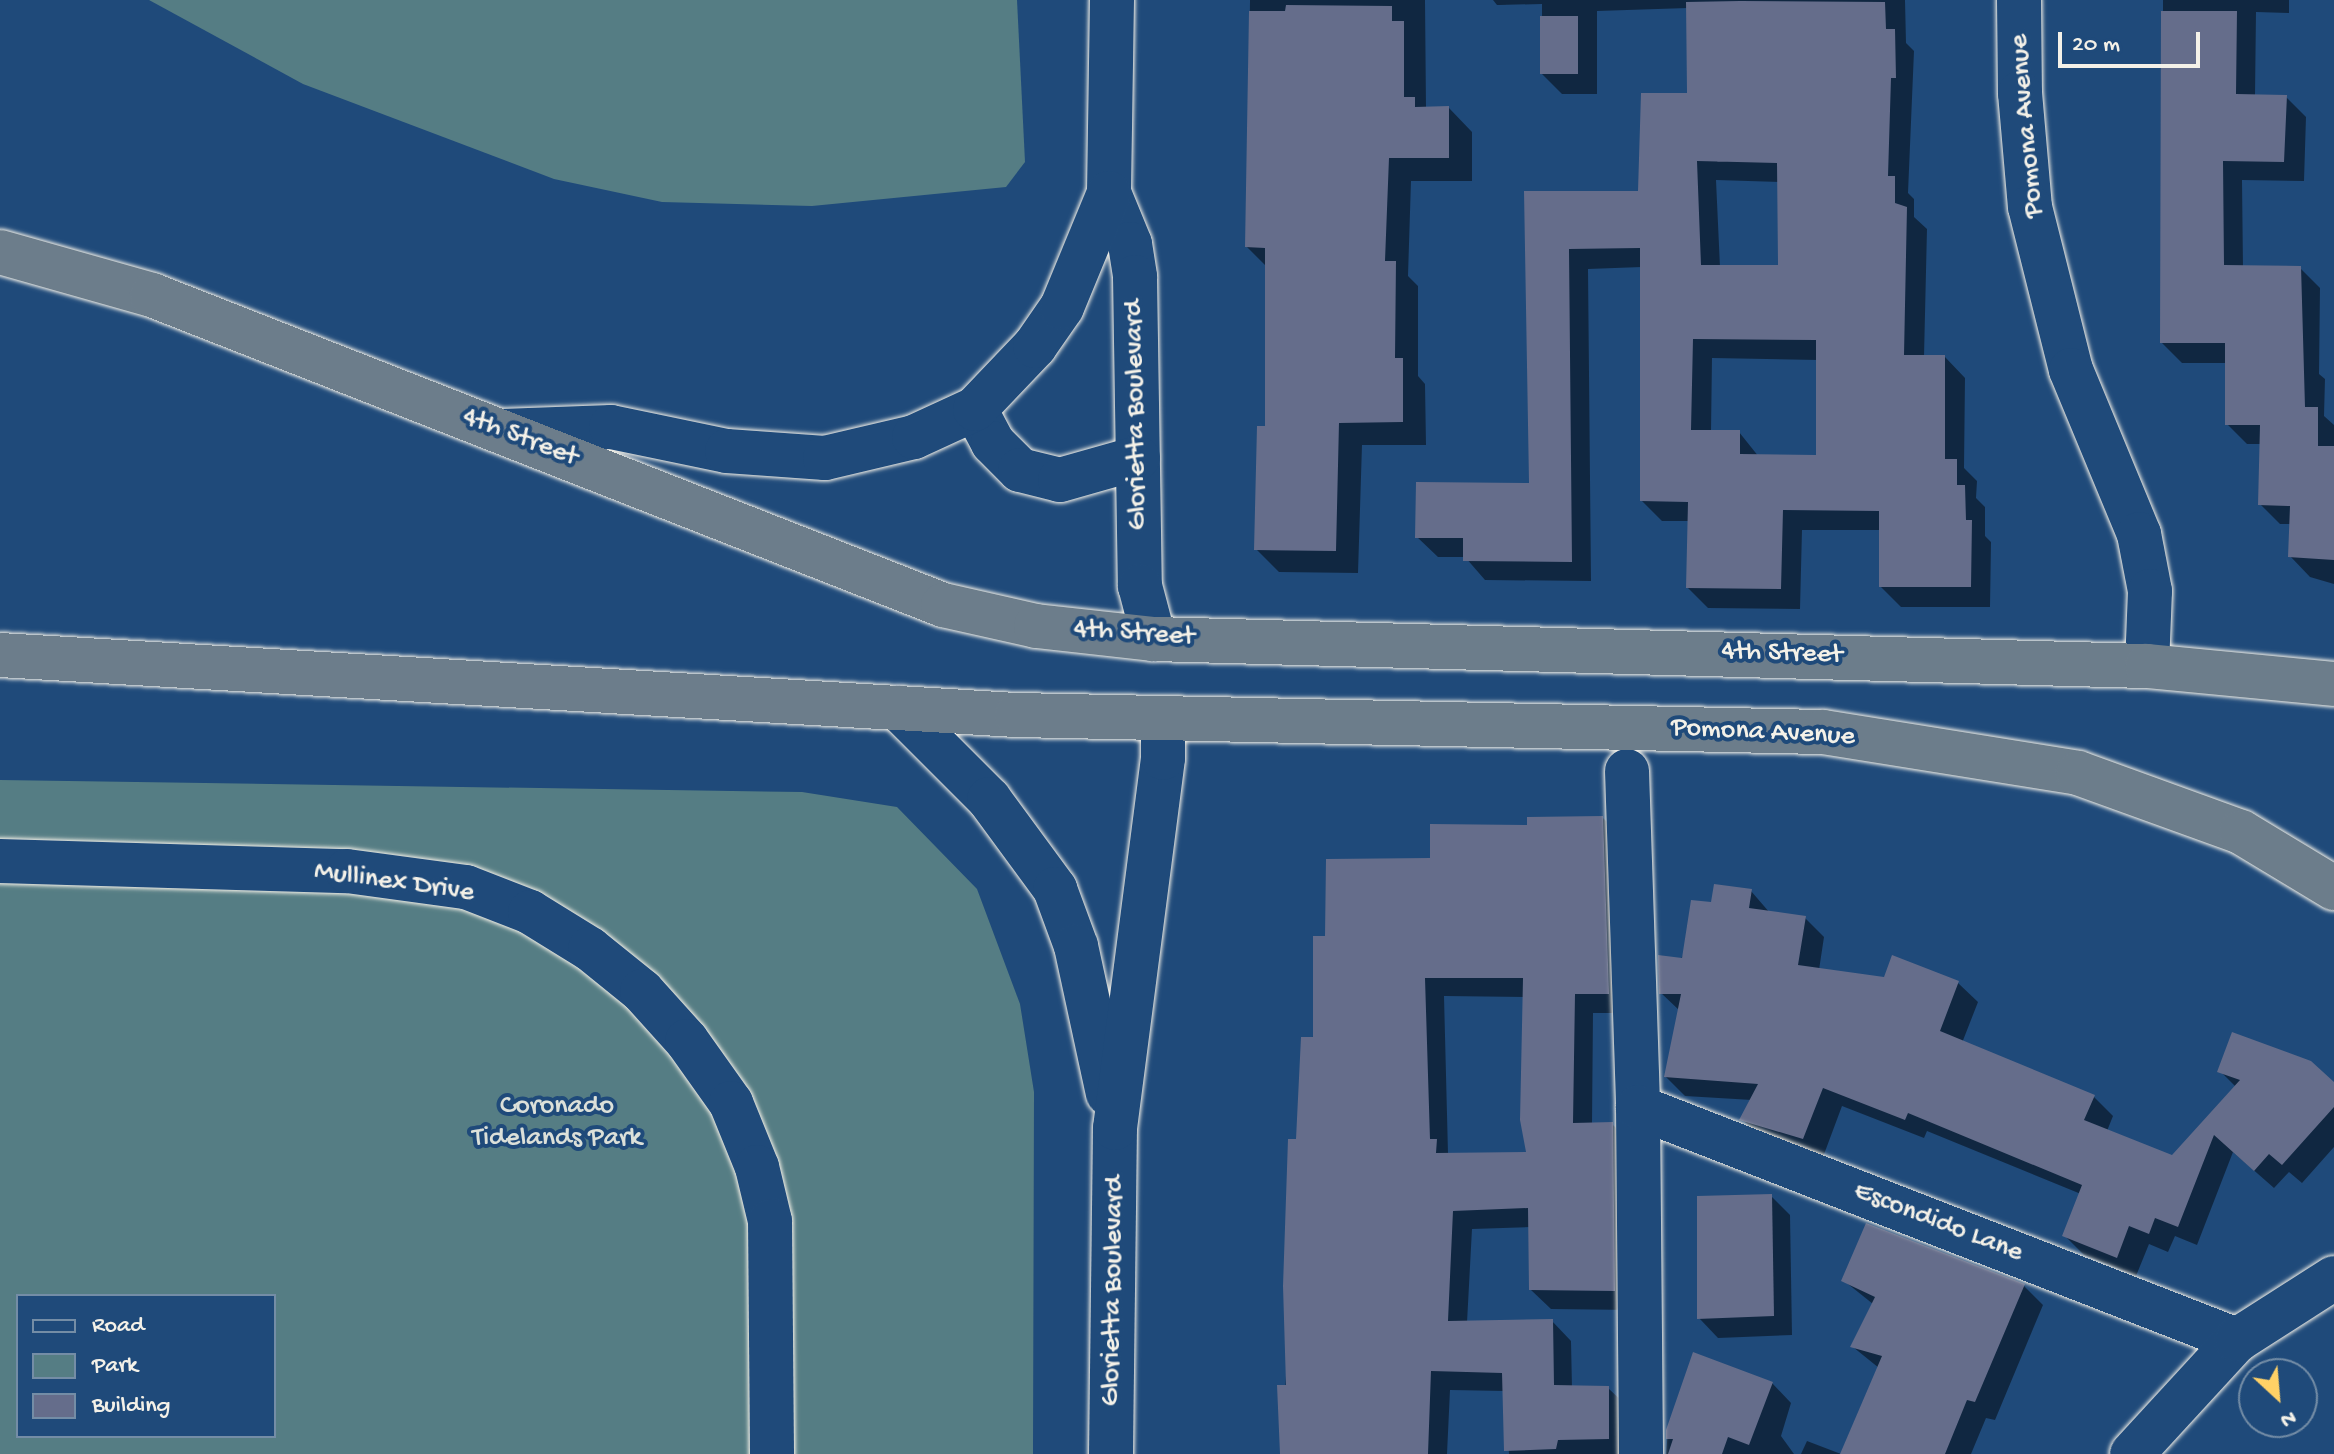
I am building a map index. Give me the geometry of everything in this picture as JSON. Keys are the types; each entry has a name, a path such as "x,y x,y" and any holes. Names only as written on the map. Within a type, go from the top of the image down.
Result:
{"highway":[{"name":"4th Street","path":"0,252 152,295 943,605 1036,626 1154,639 2147,666 2334,684"},
{"path":"0,655 1163,721"},
{"name":"Pomona Avenue","path":"1163,721 1690,727 1823,732 1972,753 2078,773 2158,799 2241,832 2334,888"}],"street":[{"name":"Glorietta Boulevard","path":"502,431 611,427 727,451 825,458 914,437 975,409 1035,346 1062,307 1109,193 1112,0"},
{"name":"Pomona Avenue","path":"2019,0 2020,93 2030,207 2071,370 2139,534 2150,591 2147,666"},
{"name":"Glorietta Boulevard","path":"1109,193 1130,244 1135,277 1140,586 1154,639"},
{"path":"975,409 993,443 1020,470 1060,480 1138,458"},
{"name":"Glorietta Boulevard","path":"898,708 989,799 1055,889 1076,946 1115,1128"},
{"name":"Glorietta Boulevard","path":"1111,1454 1115,1128 1163,758 1163,721"},
{"path":"1627,771 1638,1107 1641,1454"},
{"name":"Mullinex Drive","path":"0,861 347,871 466,887 530,912 590,949 642,991 687,1041 731,1103 757,1167 770,1221 772,1454"},
{"name":"Escondido Lane","path":"1638,1107 2237,1340"},
{"path":"2132,1454 2237,1340 2334,1278"}],"green space":[{"path":"149,0 1017,0 1025,162 1006,187 812,206 662,202 554,179 303,84"},
{"name":"Coronado Tidelands Park","path":"0,780 802,792 897,807 977,889 1020,1004 1034,1092 1033,1454 0,1454"}],"building":[{"path":"1686,2 1885,2 1886,29 1895,29 1896,78 1891,78 1888,176 1895,176 1895,203 1907,207 1904,355 1945,355 1945,459 1957,459 1957,485 1965,485 1966,520 1972,520 1971,587 1879,587 1879,511 1783,510 1781,589 1686,588 1688,502 1640,501 1640,248 1569,249 1572,562 1463,561 1463,538 1415,538 1416,482 1529,483 1524,191 1638,191 1641,93 1687,93","holes":["1697,161 1777,163 1778,265 1701,265","1693,339 1816,340 1816,455 1740,454 1740,430 1691,430"]},
{"path":"1286,5 1392,6 1392,21 1404,21 1404,97 1415,97 1415,107 1449,106 1449,158 1389,158 1385,261 1396,261 1395,358 1403,358 1403,422 1339,423 1336,551 1254,550 1257,426 1265,426 1265,248 1245,247 1249,11 1285,11"},
{"path":"2161,11 2237,11 2236,94 2287,95 2284,162 2223,161 2224,265 2301,266 2305,407 2318,407 2318,446 2334,446 2334,560 2288,557 2290,506 2258,505 2260,425 2225,425 2225,343 2160,343"},
{"path":"1540,16 1578,16 1578,74 1540,74"},
{"path":"1603,816 1609,994 1575,994 1573,1123 1613,1122 1615,1291 1529,1290 1528,1208 1453,1211 1448,1321 1553,1319 1554,1385 1609,1386 1609,1439 1558,1440 1556,1449 1504,1451 1502,1373 1431,1371 1428,1454 1280,1454 1277,1385 1286,1385 1283,1286 1288,1139 1296,1139 1301,1037 1313,1037 1313,936 1325,936 1326,859 1430,858 1430,824 1527,825 1527,817","holes":["1425,978 1523,978 1520,1120 1526,1152 1436,1153 1437,1139 1430,1139"]},
{"path":"1714,884 1752,889 1749,908 1806,916 1798,965 1884,977 1892,955 1959,981 1940,1031 2095,1095 2084,1120 2172,1155 2240,1080 2217,1072 2232,1032 2311,1061 2334,1082 2334,1107 2282,1165 2269,1154 2254,1171 2214,1135 2178,1227 2155,1218 2149,1234 2129,1226 2117,1258 2062,1236 2082,1185 1908,1113 1905,1120 1823,1088 1803,1139 1739,1120 1758,1084 1664,1077 1681,994 1659,994 1658,955 1682,958 1691,900 1711,902"},
{"path":"1772,1194 1774,1316 1697,1319 1697,1196"},
{"path":"1866,1223 2025,1284 1975,1402 1967,1400 1945,1454 1840,1454 1882,1356 1850,1347 1875,1297 1841,1281"},
{"path":"1693,1352 1773,1382 1749,1445 1728,1437 1722,1454 1668,1454 1673,1439 1666,1439 1666,1430"}]}
